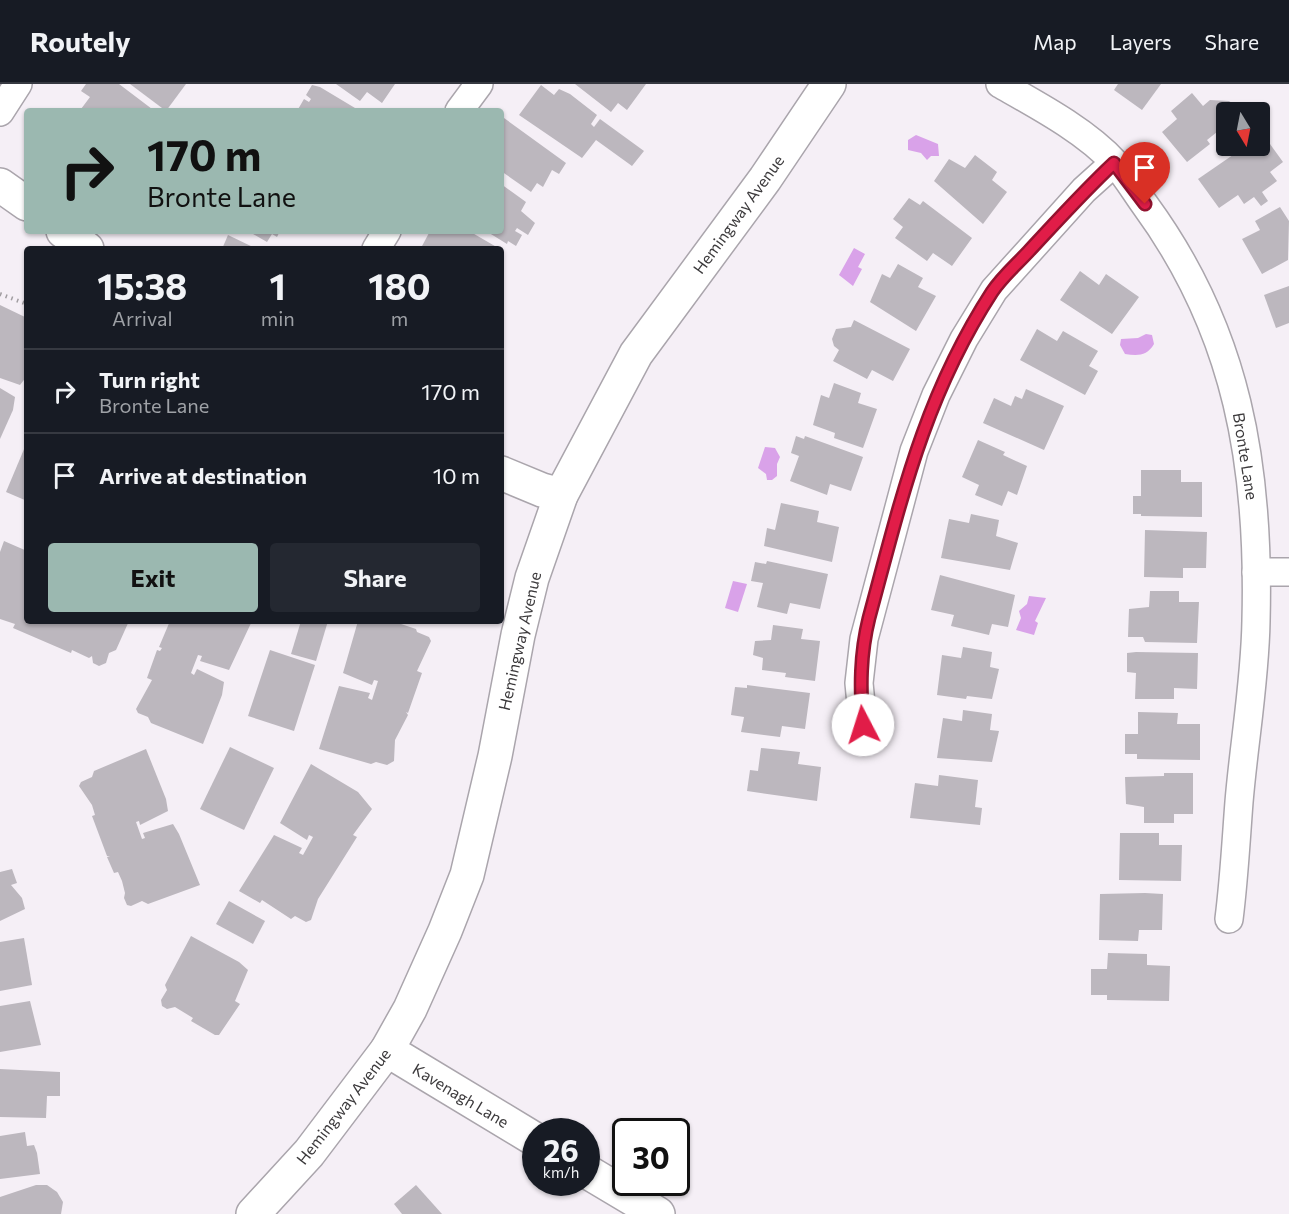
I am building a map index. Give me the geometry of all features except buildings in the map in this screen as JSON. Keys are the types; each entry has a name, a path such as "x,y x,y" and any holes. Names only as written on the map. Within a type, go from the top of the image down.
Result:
{"main road":[{"name":"Hemingway Avenue","path":"254,1214 309,1153 387,1050 410,1009 466,875 495,756 518,635 532,578 561,495 636,354 739,216 829,84"},
{"path":"0,185 24,202"},
{"path":"67,234 83,246"},
{"path":"504,474 542,490 561,495"},
{"name":"Kavenagh Lane","path":"387,1050 522,1132"},
{"path":"600,1179 658,1214"}],"street":[{"path":"0,112 18,84"},
{"path":"461,108 479,84"},
{"name":"Bronte Lane","path":"1000,84 1066,124 1114,163 1158,223 1189,271 1208,314 1225,360 1241,415 1250,461 1256,572 1252,679 1229,919"},
{"path":"863,725 859,684 864,639 914,451 936,395 964,339 994,290 1084,190 1114,163"},
{"path":"1256,572 1289,572"}],"path":[{"path":"0,294 24,303"}],"shaded area":[{"path":"916,135 938,144 939,156 931,156 927,160 921,153 908,150 908,140"},
{"path":"854,248 865,254 858,267 862,269 853,286 839,275"},
{"path":"1146,334 1152,335 1154,344 1148,351 1138,355 1125,354 1120,345 1121,339 1138,338"},
{"path":"765,447 775,448 780,457 777,464 777,476 772,480 767,480 766,474 758,468"},
{"path":"733,581 747,584 738,612 725,608"},
{"path":"1029,596 1046,598 1035,621 1038,623 1034,635 1016,630 1021,618 1019,611 1027,604"}],"route":[{"path":"863,725 859,684 869,618 914,451 936,395 964,339 994,290 1084,190 1114,163 1145,204"}]}
